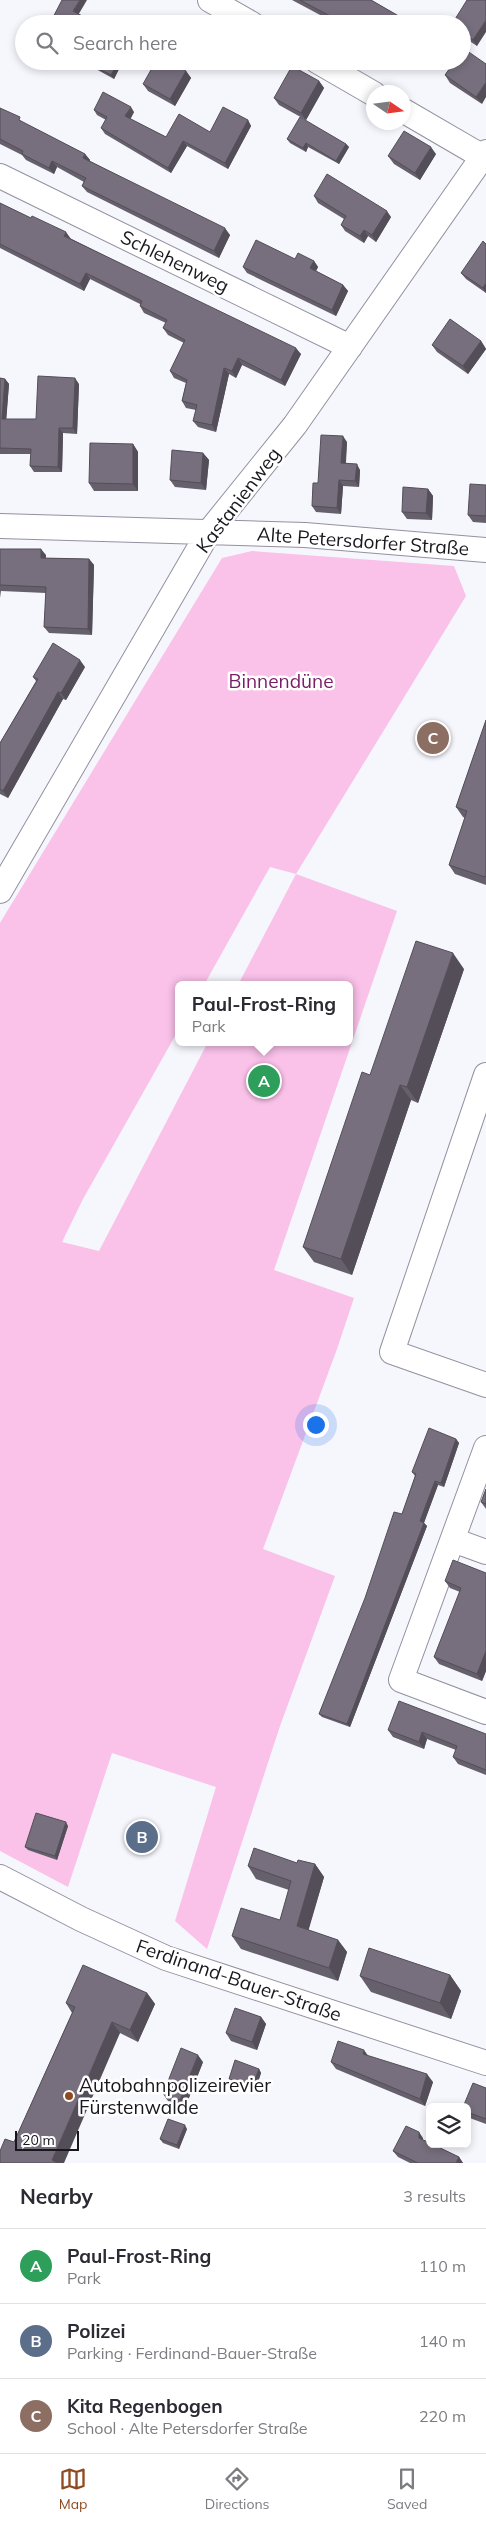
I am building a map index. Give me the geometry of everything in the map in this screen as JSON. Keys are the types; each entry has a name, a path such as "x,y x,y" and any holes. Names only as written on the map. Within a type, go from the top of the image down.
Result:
{"street":[{"path":"210,0 236,15"},
{"path":"333,70 366,89"},
{"path":"411,115 484,154"},
{"name":"Kastanienweg","path":"0,890 208,533 295,425 484,154"},
{"name":"Schlehenweg","path":"0,176 350,347"},
{"name":"Alte Petersdorfer Straße","path":"0,526 72,526 208,533 305,535 486,550"},
{"path":"486,1075 392,1352 486,1385"},
{"path":"486,1448 454,1540 401,1680 486,1712"},
{"path":"454,1540 486,1552"},
{"name":"Ferdinand-Bauer-Straße","path":"0,1878 166,1958 486,2063"}],"green space":[{"name":"Binnendüne","path":"252,551 454,566 466,596 296,874 270,867 206,981 175,981 175,1036 83,1199 62,1242 99,1251 206,1046 351,1046 274,1270 354,1298 263,1549 335,1576 280,1726 207,1949 175,1921 216,1787 112,1753 68,1887 0,1851 0,923 222,558"},
{"path":"296,874 397,911 353,1039 353,981 240,981"}],"building":[{"path":"62,0 80,0 73,11 80,15 54,15"},
{"path":"300,0 371,0 397,15 328,15"},
{"path":"467,0 486,0 486,20 473,40 471,39 471,15 458,15"},
{"path":"471,54 486,64 486,82 476,97 445,75 449,70 471,70"},
{"path":"101,70 114,70 111,75"},
{"path":"151,70 186,71 170,99 143,84"},
{"path":"290,70 299,70 319,81 301,113 274,98"},
{"path":"103,92 131,107 125,116 166,137 179,114 210,132 223,107 248,120 225,163 183,141 168,168 101,128 107,117 94,110"},
{"path":"0,108 20,117 19,120 85,154 83,158 225,228 214,251 82,186 86,178 52,161 49,168 22,154 23,151 0,139"},
{"path":"300,117 346,144 336,161 306,143 303,148 287,139"},
{"path":"404,131 431,147 415,173 388,156"},
{"path":"327,174 387,211 372,235 364,230 360,236 341,225 346,216 314,196"},
{"path":"0,203 66,232 64,236 296,348 281,380 238,358 232,371 224,368 212,425 193,421 197,405 182,401 187,380 170,371 185,340 163,328 167,320 140,306 142,301 86,273 80,284 0,244"},
{"path":"256,240 295,259 298,253 314,261 310,268 343,285 332,310 243,267"},
{"path":"483,241 486,244 486,283 483,288 461,273"},
{"path":"450,319 481,341 463,366 432,345"},
{"path":"38,376 75,378 73,428 59,428 58,467 30,466 31,449 0,448 0,378 5,379 2,419 36,419"},
{"path":"321,435 343,436 341,463 357,464 355,481 339,480 337,508 312,506 313,483 318,483"},
{"path":"90,443 133,444 133,484 89,483"},
{"path":"172,450 203,453 201,483 170,480"},
{"path":"470,484 486,485 486,516 468,515"},
{"path":"403,487 428,489 426,513 402,512"},
{"path":"0,549 41,549 41,558 89,559 88,629 44,627 46,587 0,585"},
{"path":"53,643 80,660 61,693 58,692 3,791 0,789 0,743 38,679 33,677"},
{"path":"486,720 485,877 449,865 467,811 456,807"},
{"path":"416,941 453,953 407,1087 400,1085 341,1259 303,1247 362,1072 370,1075"},
{"path":"429,1428 456,1439 441,1483 435,1481 420,1521 424,1523 347,1724 319,1714 365,1598 394,1512 402,1514 416,1474 412,1472"},
{"path":"486,1489 486,1504 481,1502"},
{"path":"453,1560 486,1573 486,1651 477,1674 434,1657 461,1588 445,1581"},
{"path":"399,1701 486,1734 486,1770 453,1757 457,1746 422,1732 419,1742 388,1730"},
{"path":"36,1813 66,1822 55,1856 25,1847"},
{"path":"254,1848 297,1863 298,1860 315,1864 297,1926 338,1940 329,1968 232,1936 241,1908 280,1920 291,1881 248,1866"},
{"path":"369,1948 450,1975 440,2003 360,1976"},
{"path":"83,1965 147,1993 130,2030 112,2022 52,2160 58,2163 0,2163 0,2151 5,2139 14,2142 75,2007 66,2003"},
{"path":"235,2008 261,2017 252,2042 226,2033"},
{"path":"338,2041 364,2050 363,2054 427,2074 420,2099 331,2062"},
{"path":"181,2048 198,2055 180,2100 163,2094"},
{"path":"235,2060 259,2069 252,2087 229,2079"},
{"path":"473,2083 486,2088 486,2119 471,2113 471,2103 465,2103"},
{"path":"168,2119 185,2125 177,2145 160,2139"},
{"path":"406,2126 419,2132 419,2138 426,2141 426,2148 440,2148 459,2157 456,2163 418,2163 393,2151"}],"place":[{"name":"Kita Regenbogen","path":"433,738"},
{"name":"Paul-Frost-Ring","path":"264,1081"},
{"name":"Polizei","path":"142,1837"},
{"name":"Autobahnpolizeirevier Fürstenwalde","path":"69,2096"}]}
